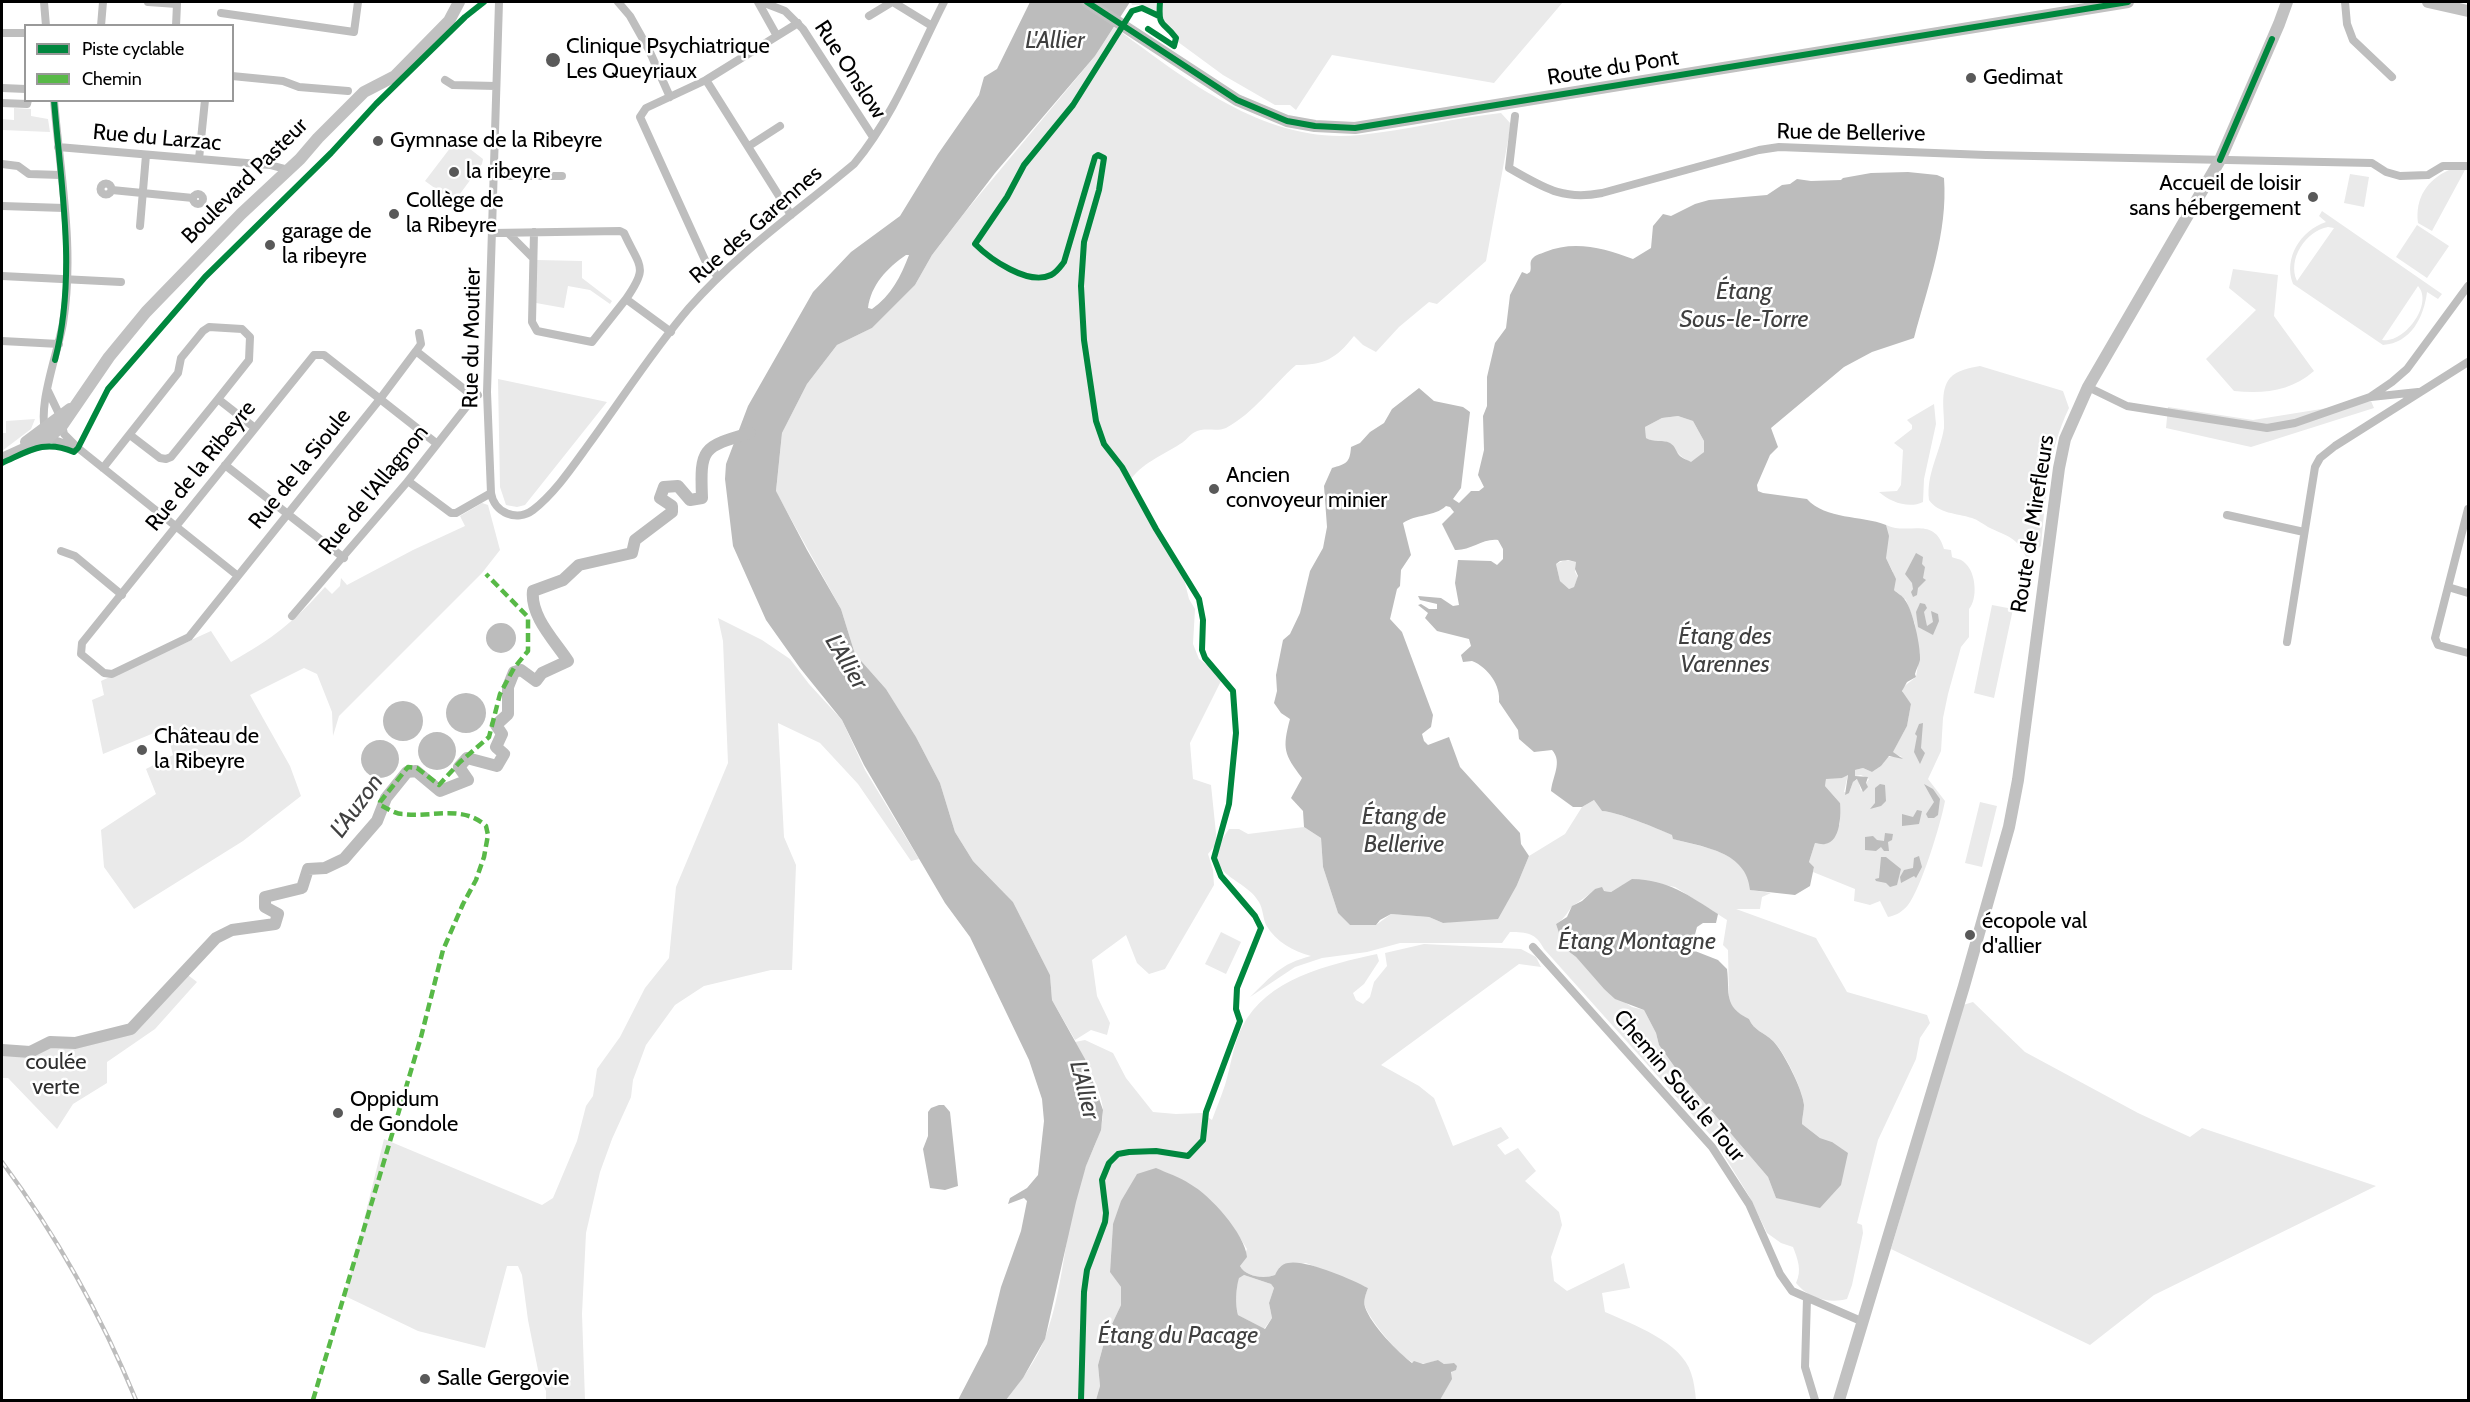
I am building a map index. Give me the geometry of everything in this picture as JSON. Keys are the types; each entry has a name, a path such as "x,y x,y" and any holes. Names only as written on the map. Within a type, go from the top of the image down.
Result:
{"main road":[{"name":"Boulevard Pasteur","path":"2,458 45,434 61,421 74,407 126,334 146,312 364,92 395,76 449,21 459,2"},
{"name":"Route du Pont","path":"1087,2 1237,100 1262,112 1297,123 1355,128 2128,2"},
{"name":"Route de Mirefleurs","path":"2272,39 2277,10 2276,2"},
{"name":"Route de Mirefleurs","path":"1839,1401 1964,986 2009,827 2018,780 2062,451 2088,387 2220,160 2287,2"},
{"path":"2428,2 2469,11"}],"street":[{"path":"44,2 46,24"},
{"path":"101,24 103,2"},
{"path":"148,2 177,3 176,24"},
{"path":"221,13 354,32 358,2"},
{"name":"Rue du Moutier","path":"492,497 487,392 499,2"},
{"path":"618,2 630,16 649,50 670,97"},
{"name":"Rue Onslow","path":"760,2 785,11 798,23 873,137"},
{"name":"Rue Onslow","path":"760,2 777,36 798,23"},
{"path":"869,16 893,2 932,26"},
{"name":"Rue des Garennes","path":"492,497 499,508 512,515 532,511 569,471 688,309 718,277 854,164 889,114 944,2"},
{"path":"2345,2 2347,24 2353,40 2392,77"},
{"path":"2,33 24,33"},
{"path":"718,277 705,260 640,117 646,108 706,80 777,36"},
{"path":"234,76 283,81 299,87 348,91"},
{"path":"445,80 453,85 496,86"},
{"path":"706,80 791,215"},
{"path":"2,88 24,89"},
{"path":"2,103 27,104 28,102"},
{"path":"54,102 68,278 59,344 43,410 45,434 78,448"},
{"path":"199,159 205,102"},
{"name":"Rue de Bellerive","path":"1515,116 1509,168 1548,189 1577,197 1602,193 1759,150 1779,147 1986,155 2220,160"},
{"path":"749,146 780,126"},
{"name":"Rue du Larzac","path":"58,147 270,165 289,170"},
{"path":"140,226 146,155"},
{"path":"2220,160 2372,163 2386,172 2400,176 2428,175 2443,166 2469,166"},
{"path":"2,164 18,166 29,174 61,175"},
{"path":"493,176 562,176"},
{"path":"112,190 193,198"},
{"path":"2,206 64,208"},
{"path":"492,233 534,232 620,231 624,233 641,269 640,279 592,342 537,331 532,322 534,232"},
{"path":"508,233 533,258"},
{"path":"2,276 121,282"},
{"path":"2370,397 2407,369 2469,286"},
{"path":"626,299 671,332"},
{"path":"103,468 178,373 181,358 202,331 209,327 242,329 250,337 249,360 171,457 160,458 130,435"},
{"path":"419,333 421,344 416,351 474,397"},
{"path":"2,341 59,344"},
{"name":"Rue de la Sioule","path":"156,655 189,637 416,351"},
{"name":"Rue de la Ribeyre","path":"156,655 112,674 104,673 81,654 82,643 314,355 319,353 324,355 435,443"},
{"path":"2287,642 2315,467 2320,458 2342,441 2469,362"},
{"path":"2088,387 2127,406 2267,428 2295,423 2370,397 2422,392"},
{"path":"48,391 64,434 78,448 238,576"},
{"name":"Rue de l'Allagnon","path":"292,616 408,481 435,443 474,397 487,392"},
{"path":"218,399 255,428"},
{"path":"43,410 52,403"},
{"path":"225,465 344,558"},
{"path":"408,481 451,513 456,513 492,497"},
{"path":"2469,509 2436,642 2439,645 2469,653"},
{"path":"2227,515 2304,532"},
{"path":"61,551 75,556 122,595"},
{"path":"2448,587 2469,593"},
{"name":"Chemin Sous le Tour","path":"1533,947 1712,1147 1749,1204 1780,1274 1792,1291 1862,1321"},
{"path":"1807,1298 1805,1367 1815,1401"}],"green space":[{"path":"1131,2 1563,2 1494,83 1332,55 1296,110 1290,105 1275,105 1223,75 1174,39 1162,28 1160,22 1140,5 1132,5"},
{"path":"1114,27 1198,87 1259,119 1292,130 1325,135 1360,135 1501,113 1511,124 1486,261 1437,304 1429,302 1399,327 1376,352 1363,345 1354,336 1329,359 1314,364 1296,365 1246,415 1226,428 1195,432 1182,443 1146,465 1129,482 1184,579 1189,599 1195,609 1193,644 1199,659 1223,677 1190,743 1193,779 1211,785 1217,843 1208,854 1213,870 1214,885 1165,969 1149,974 1137,963 1126,935 1092,960 1097,996 1110,1023 1107,1035 1091,1030 1075,1040 1052,1000 1050,975 1013,902 973,861 955,832 940,783 916,737 886,689 855,654 841,609 776,492 782,433 807,384 837,345 872,328 915,285 932,255 1095,56"},
{"path":"14,108 31,109 31,116 48,119 50,132 2,130 2,119 14,120"},
{"name":"la ribeyre","path":"457,139 483,159 482,164 454,202 425,181"},
{"path":"2449,170 2465,170 2432,231 2418,223 2418,206 2424,191 2434,179"},
{"path":"2350,174 2369,177 2364,207 2344,203"},
{"path":"2322,211 2442,294 2438,299 2427,292 2419,319 2408,334 2401,339 2383,345 2293,284 2290,264 2292,255 2296,246 2309,231 2326,222 2319,216","holes":["2328,227 2334,228 2297,281 2295,264 2300,247 2312,234","2418,286 2422,294 2422,303 2414,321 2399,336 2391,340 2382,340"]},
{"path":"2417,225 2449,246 2427,278 2396,257"},
{"path":"537,260 582,261 582,278 612,301 610,304 590,290 568,286 564,308 536,303"},
{"path":"2233,269 2278,275 2274,316 2314,371 2305,378 2277,390 2234,391 2206,359 2256,310 2229,288"},
{"path":"1980,366 2063,391 2069,408 2052,459 2041,546 2027,559 2016,541 1974,519 1943,511 1929,500 1931,472 1944,428 1944,396 1947,383 1956,373"},
{"path":"498,379 607,402 525,505 517,507 506,505 500,487"},
{"path":"2371,401 2374,408 2251,447 2166,428 2168,407 2253,420"},
{"path":"1934,404 1936,424 1924,479 1923,502 1906,505 1889,499 1879,492 1897,491 1901,485 1903,450 1894,443 1912,429 1912,425 1907,420"},
{"path":"1678,416 1693,421 1704,441 1704,452 1691,463 1665,441 1654,442 1646,438 1645,427 1662,418"},
{"path":"35,419 31,429 2,451 2,433 6,433 6,421"},
{"path":"482,503 488,505 500,550 482,573 339,716 333,736 332,712 317,674 304,668 250,695 290,766 301,796 243,841 134,909 104,867 101,830 156,794 146,769 173,755 166,728 103,754 92,700 104,695 101,681 211,631 231,662 282,629 325,587 332,594 340,586 341,578 347,585 465,526 460,516"},
{"path":"1886,525 1903,529 1927,529 1934,532 1944,549 1951,550 1952,557 1969,567 1975,592 1969,609 1969,637 1961,647 1948,694 1943,718 1941,751 1928,779 1945,801 1939,824 1930,855 1913,897 1901,911 1888,917 1880,901 1870,905 1854,901 1855,889 1813,872 1814,867 1809,862 1815,843 1825,844 1840,824 1840,803 1825,786 1826,778 1842,778 1848,774 1844,792 1849,793 1853,782 1858,779 1861,791 1869,779 1861,775 1855,776 1855,770 1863,768 1872,772 1881,766 1887,757 1902,757 1892,753 1907,726 1911,704 1903,694 1902,688 1916,677 1920,653 1915,624 1906,600 1894,590 1893,572 1886,558"},
{"path":"1565,560 1576,562 1575,572 1578,577 1574,587 1569,589 1560,581 1556,564"},
{"path":"1992,605 2013,609 1994,698 1974,693"},
{"path":"718,618 762,640 790,659 842,720 865,770 919,859 911,861 858,784 820,743 778,723 784,837 796,865 792,970 771,970 704,986 675,1005 646,1045 633,1080 631,1097 600,1172 586,1233 582,1314 585,1400 546,1400 546,1391 539,1375 528,1320 522,1275 518,1266 507,1266 485,1348 418,1331 345,1296 384,1139 542,1205 553,1198 577,1141 586,1106 593,1096 597,1069 620,1037 645,988 669,958 676,887 728,763 723,641"},
{"path":"1594,800 1602,811 1637,821 1673,835 1674,839 1722,853 1733,859 1748,877 1751,890 1771,893 1762,897 1760,909 1736,909 1816,938 1847,992 1927,1015 1930,1023 1920,1038 1916,1059 1878,1140 1857,1223 1862,1225 1863,1233 1847,1299 1833,1301 1819,1298 1806,1293 1796,1283 1799,1269 1793,1247 1781,1243 1767,1233 1749,1196 1714,1139 1538,940 1530,934 1510,932 1502,943 1400,943 1367,952 1322,958 1295,967 1250,997 1271,976 1284,967 1311,956 1280,941 1266,925 1259,902 1252,893 1220,866 1217,857 1220,845 1229,829 1239,829 1248,834 1304,827 1321,838 1323,867 1338,913 1350,925 1376,925 1391,914 1429,917 1443,923 1465,920 1517,885 1529,856 1565,834 1582,807","holes":["1633,879 1675,887 1727,920 1723,945 1728,950 1729,1000 1732,1007 1773,1041 1782,1053 1803,1098 1802,1124 1820,1138 1832,1142 1776,1198 1768,1177 1679,1073 1659,1045 1656,1033 1644,1010 1632,1007 1604,989 1576,957 1564,948 1556,924 1574,905 1595,889 1611,892"]},
{"path":"1980,802 1997,806 1982,867 1965,863"},
{"path":"1221,932 1241,942 1226,974 1205,964"},
{"path":"1424,944 1521,949 1536,957 1541,967 1519,964 1381,1065 1419,1086 1434,1098 1453,1146 1501,1127 1509,1138 1497,1145 1505,1155 1518,1148 1536,1171 1525,1181 1559,1212 1562,1225 1551,1257 1554,1281 1567,1291 1624,1263 1630,1288 1602,1293 1605,1312 1655,1335 1678,1352 1691,1373 1696,1400 1440,1400 1450,1382 1453,1363 1444,1364 1438,1360 1417,1363 1410,1361 1398,1351 1384,1336 1365,1306 1364,1301 1368,1288 1306,1263 1280,1267 1275,1275 1271,1276 1261,1277 1246,1273 1240,1266 1247,1249 1233,1227 1214,1205 1113,1224 1110,1271 1121,1287 1121,1305 1105,1339 1098,1365 1100,1386 1096,1400 1006,1400 1033,1363 1045,1338 1057,1296 1073,1208 1102,1124 1102,1101 1075,1042 1085,1040 1113,1053 1126,1078 1153,1112 1202,1113 1212,1120 1242,1027 1253,1010 1267,996 1300,976 1377,954 1379,961 1364,984 1353,993 1356,1000 1363,1004 1370,997 1374,982 1387,966 1385,953"},
{"name":"coulée verte","path":"184,972 197,982 155,1029 107,1062 107,1083 73,1104 57,1129 8,1078 2,1078 2,1050 30,1052 50,1042 75,1043 131,1029"},
{"path":"1973,1002 2025,1052 2138,1113 2190,1137 2202,1128 2376,1186 2154,1295 2090,1345 1891,1249 1963,1005"},
{"path":"1244,1275 1271,1284 1274,1288 1269,1303 1272,1318 1264,1329 1238,1315 1237,1286 1239,1277"}],"water":[{"name":"L'Allier","path":"1030,2 1130,2 1095,56 995,173 932,255 915,285 872,328 837,345 807,384 782,433 776,491 841,609 855,654 886,689 916,737 940,783 955,832 973,861 1013,902 1050,975 1052,1000 1085,1059 1103,1110 1101,1130 1086,1166 1076,1202 1045,1339 1023,1378 1006,1400 958,1400 987,1344 1001,1287 1021,1231 1027,1201 1024,1198 1008,1204 1010,1198 1027,1188 1038,1175 1044,1121 1042,1099 1029,1060 970,937 945,903 864,765 842,720 800,668 766,620 733,546 725,479 726,464 748,406 813,292 851,252 900,216 938,154 979,95 984,77 997,69","holes":["909,255 890,292 879,304 872,309 868,308 876,285 886,271"]},
{"path":"1908,172 1937,175 1944,178 1940,239 1914,338 1872,352 1844,367 1771,428 1778,447 1770,455 1757,485 1758,491 1763,493 1807,499 1824,511 1886,525 1889,536 1886,558 1896,579 1894,590 1904,599 1911,612 1920,654 1916,677 1907,682 1902,691 1911,704 1907,726 1893,752 1903,759 1889,756 1872,772 1863,768 1855,770 1855,776 1868,777 1866,783 1868,787 1863,792 1857,779 1853,782 1849,793 1845,795 1848,775 1842,778 1826,779 1825,786 1840,803 1839,826 1830,842 1815,843 1809,862 1814,867 1810,886 1795,895 1750,890 1747,877 1741,867 1722,853 1673,839 1672,835 1637,821 1602,811 1594,800 1582,807 1573,807 1551,791 1557,765 1552,750 1534,752 1519,739 1518,730 1499,702 1496,684 1488,672 1472,661 1463,662 1461,655 1471,646 1469,639 1437,631 1425,618 1428,613 1418,605 1437,609 1437,604 1420,600 1418,596 1441,598 1453,606 1459,605 1455,583 1458,560 1491,561 1497,565 1503,559 1503,549 1498,540 1455,550 1442,524 1454,512 1446,506 1436,512 1403,523 1411,555 1401,570 1400,586 1397,589 1390,619 1402,632 1433,715 1431,727 1422,734 1424,741 1428,745 1449,737 1460,767 1520,833 1521,844 1529,856 1517,885 1498,919 1443,923 1429,917 1391,914 1376,925 1350,925 1338,913 1323,867 1321,838 1304,827 1303,811 1291,798 1302,778 1291,763 1286,751 1290,719 1281,713 1274,703 1277,691 1276,675 1283,640 1290,634 1300,613 1310,571 1323,548 1327,527 1324,486 1332,468 1346,462 1350,456 1351,447 1360,443 1370,432 1384,423 1392,409 1419,388 1434,401 1463,407 1470,412 1461,488 1453,499 1459,503 1471,491 1479,491 1484,487 1478,475 1484,450 1483,416 1487,406 1487,377 1495,343 1506,328 1510,295 1522,272 1527,274 1530,272 1531,261 1535,256 1556,248 1578,246 1600,249 1633,259 1651,248 1653,226 1663,214 1671,216 1709,200 1767,195 1797,179 1841,180 1871,173","holes":["1678,416 1693,421 1704,441 1704,452 1691,462 1680,456 1670,443 1646,438 1645,427 1662,418","1568,560 1576,562 1575,569 1578,576 1574,587 1569,589 1560,581 1556,564"]},
{"path":"1916,553 1923,557 1922,564 1925,567 1923,578 1926,580 1918,588 1917,595 1913,597 1912,583 1905,574"},
{"path":"1920,603 1925,604 1927,608 1924,612 1927,626 1933,622 1931,611 1938,614 1939,621 1933,635 1918,627 1916,612"},
{"path":"501,623 507,624 515,632 515,644 507,652 501,653 495,652 487,644 486,638 487,632 495,624"},
{"path":"466,693 480,699 486,713 480,727 466,733 452,727 446,713 452,699"},
{"path":"403,701 417,707 423,721 417,735 403,741 389,735 383,721 389,707"},
{"path":"1923,723 1921,748 1925,753 1920,764 1914,752 1917,736 1915,734 1919,724"},
{"path":"437,732 444,733 450,738 455,744 455,758 450,764 444,769 437,770 430,769 424,764 419,758 418,751 419,744 424,738 430,733"},
{"path":"380,740 393,746 399,759 393,772 380,778 367,772 361,759 367,746"},
{"path":"1880,784 1885,785 1886,801 1881,806 1870,809 1875,803 1875,788"},
{"path":"1924,784 1933,789 1940,799 1938,815 1934,818 1928,818 1926,814 1934,802"},
{"path":"1917,810 1922,811 1919,824 1902,826 1902,814 1913,817"},
{"path":"1885,833 1893,834 1892,840 1888,842 1889,851 1884,851 1881,847 1876,851 1865,850 1865,837 1873,836 1877,840 1884,841"},
{"path":"1919,856 1922,867 1916,878 1914,876 1901,883 1900,877 1904,870 1913,868 1914,858"},
{"path":"1881,857 1886,857 1901,869 1897,885 1890,887 1886,883 1876,881 1875,879 1879,878"},
{"name":"Étang Montagne","path":"1632,879 1657,882 1678,890 1718,914 1716,923 1703,923 1697,927 1693,942 1695,951 1718,960 1727,969 1731,1004 1749,1019 1756,1029 1773,1041 1782,1053 1803,1098 1802,1124 1820,1138 1832,1142 1848,1153 1841,1185 1820,1208 1776,1198 1768,1177 1679,1073 1659,1045 1656,1033 1644,1010 1615,999 1576,957 1564,948 1556,924 1567,917 1572,906 1582,901 1595,889 1602,887 1604,891 1611,892"},
{"path":"939,1105 944,1105 950,1112 958,1186 945,1190 930,1188 923,1149 928,1136 928,1112"},
{"name":"Étang du Pacage","path":"1156,1168 1178,1177 1207,1197 1240,1237 1247,1257 1240,1266 1246,1273 1261,1277 1271,1276 1275,1275 1283,1264 1305,1264 1368,1288 1364,1302 1368,1314 1386,1338 1406,1358 1412,1363 1414,1361 1423,1364 1438,1360 1444,1364 1454,1363 1457,1366 1456,1370 1451,1372 1452,1379 1440,1400 1096,1400 1100,1386 1098,1365 1105,1339 1121,1305 1121,1287 1110,1272 1113,1224 1121,1201 1137,1174","holes":["1244,1275 1271,1284 1274,1288 1269,1303 1272,1318 1265,1329 1238,1315 1237,1286 1239,1278"]}],"waterway":[{"name":"L'Auzon","path":"2,1050 30,1052 50,1042 75,1043 131,1029 216,938 232,930 275,924 278,914 265,907 265,897 302,888 308,869 325,868 344,859 377,821 386,798 407,772 416,771 440,791 468,780 459,767 467,758 497,766 504,754 496,747 502,734 496,725 508,714 508,687 514,672 521,670 536,681 542,673 568,661 539,619 535,610 533,591 563,580 579,565 632,553 635,540 672,512 672,506 660,498 664,487 678,486 690,500 702,498 702,469 707,452 722,442 750,433"}],"railway":[{"path":"2,1162 41,1218 93,1307 136,1400"}],"marked path":[{"path":"313,1400 421,1037 443,950 476,880 484,857 488,835 486,826 467,815 400,814 380,805 380,802 408,767 417,768 439,785 460,762 489,737 500,694 514,668 528,651 528,617 486,574"}],"cycle path":[{"path":"2,463 37,448 54,447 74,452 108,389 205,277 331,153 376,104 465,17 484,2"},
{"path":"1087,2 1237,100 1287,121 1315,126 1355,128 2128,2"},
{"path":"1148,29 1174,46 1176,38 1161,21 1160,2"},
{"path":"1081,1400 1084,1292 1087,1270 1105,1222 1102,1180 1109,1163 1118,1154 1156,1151 1188,1156 1203,1140 1206,1112 1240,1021 1236,1009 1237,988 1261,928 1255,916 1221,876 1214,858 1229,804 1236,733 1233,691 1205,658 1202,650 1203,620 1199,599 1156,529 1122,467 1104,444 1096,421 1084,340 1081,286 1084,242 1099,190 1104,158 1098,155 1095,157 1064,262 1053,274 1042,277 1021,274 990,257 975,244 1007,197 1024,165 1073,105 1132,11 1142,8 1159,16"},
{"path":"2220,160 2272,39"},
{"path":"54,102 66,263 62,328 55,360"}],"place":[{"name":"Clinique Psychiatrique Les Queyriaux","path":"553,60"},
{"name":"Gedimat","path":"1971,78"},
{"name":"Gymnase de la Ribeyre","path":"378,141"},
{"name":"la ribeyre","path":"454,172"},
{"name":"Accueil de loisir sans hébergement","path":"2313,197"},
{"name":"Collège de la Ribeyre","path":"394,214"},
{"name":"garage de la ribeyre","path":"270,245"},
{"name":"Ancien convoyeur minier","path":"1214,489"},
{"name":"Château de la Ribeyre","path":"142,750"},
{"name":"écopole val d'allier","path":"1970,935"},
{"name":"Oppidum de Gondole","path":"338,1113"},
{"name":"Salle Gergovie","path":"425,1379"}],"water label":[{"name":"Étang Sous-le-Torre","path":"1744,306"},
{"name":"Étang des Varennes","path":"1725,651"},
{"name":"Étang de Bellerive","path":"1404,831"}]}
